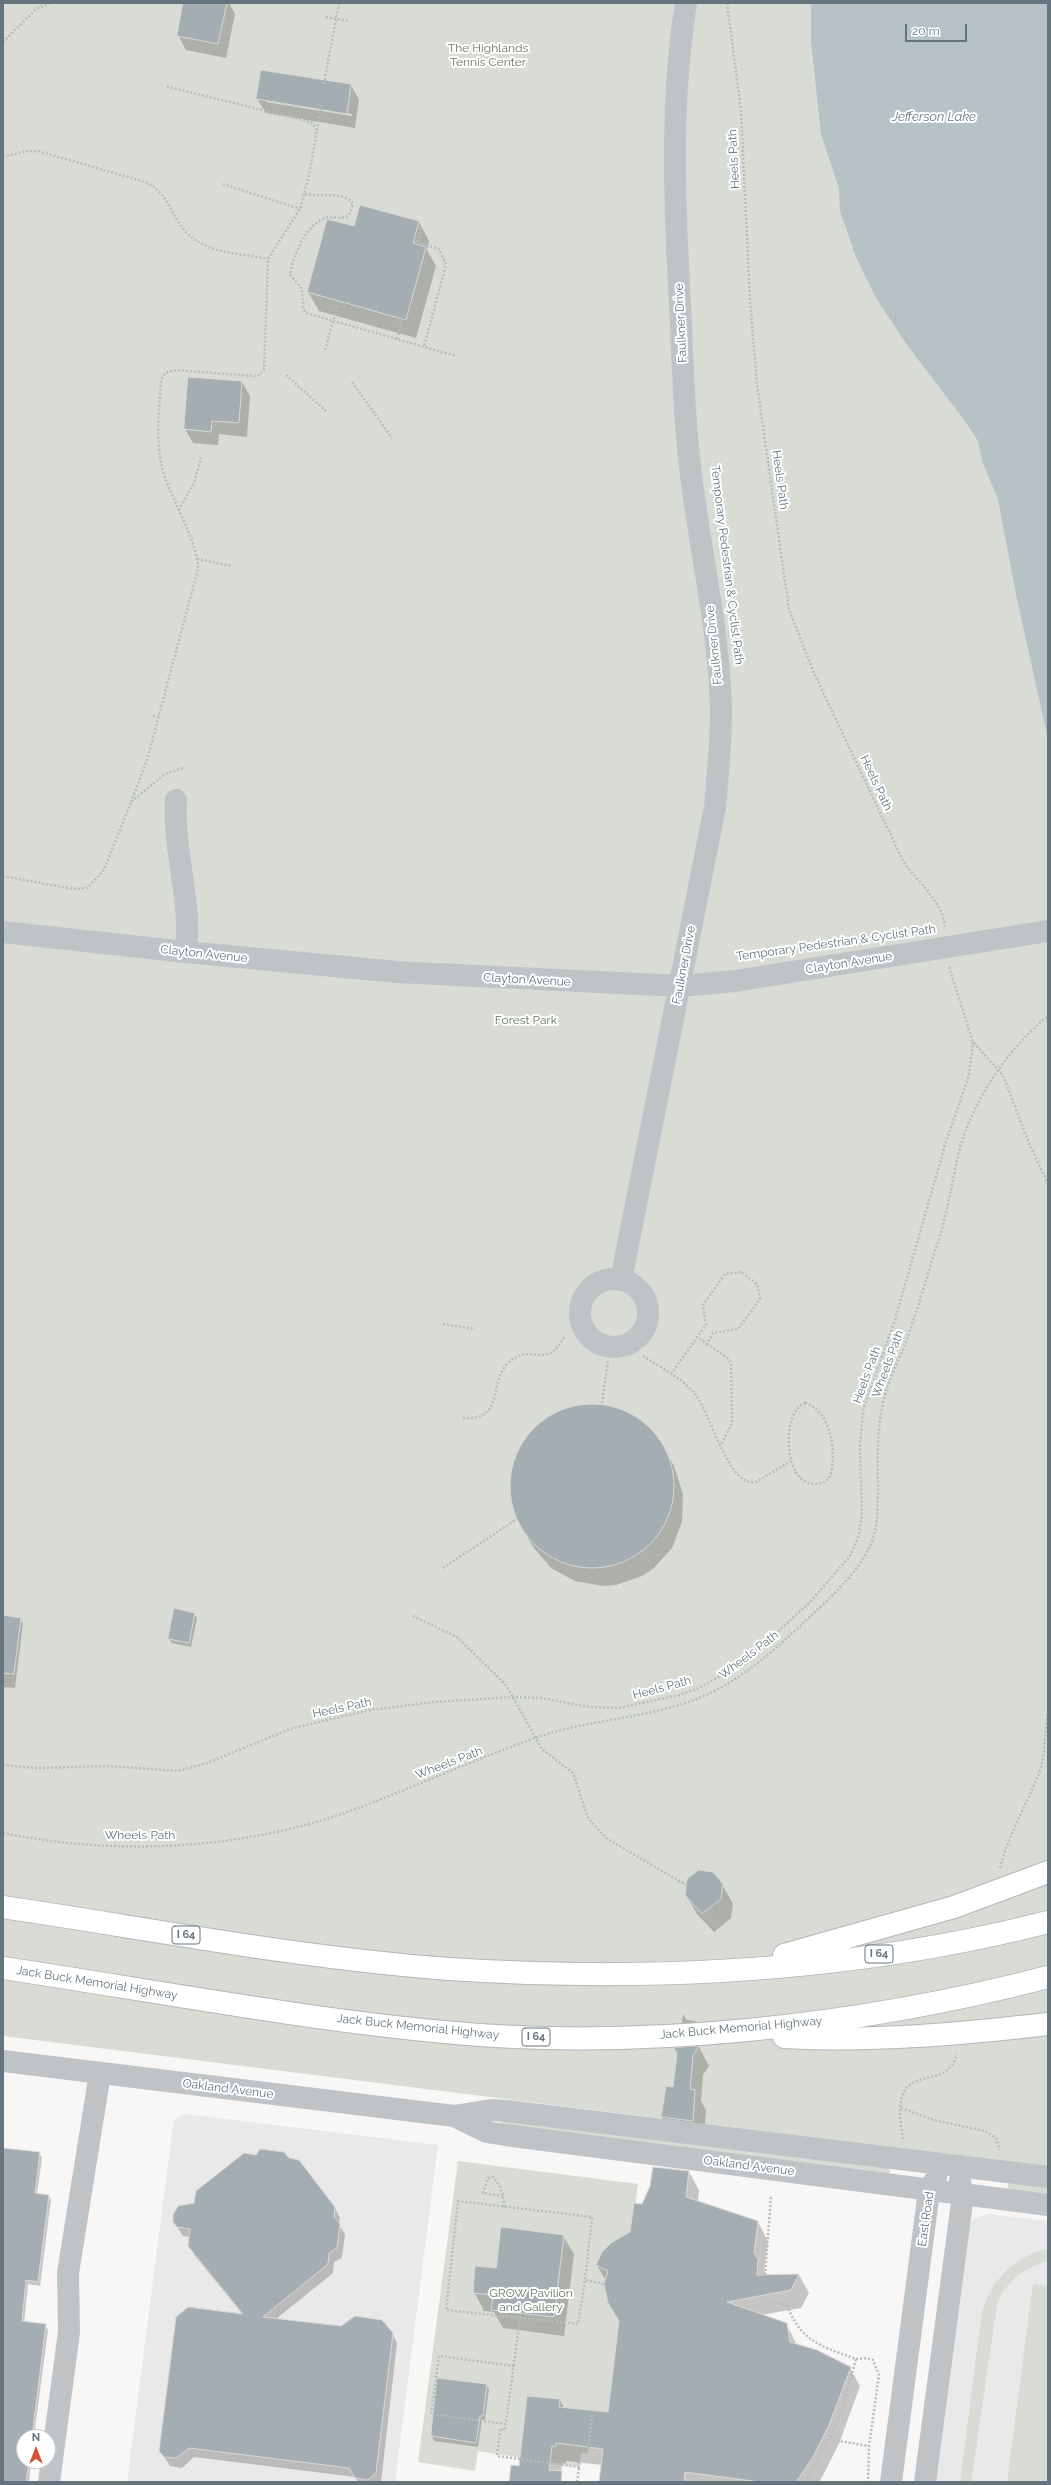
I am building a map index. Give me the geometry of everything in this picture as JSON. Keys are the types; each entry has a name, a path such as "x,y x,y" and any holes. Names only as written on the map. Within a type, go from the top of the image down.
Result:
{"highway":[{"path":"708,1973 800,1951 954,1907 1048,1872"},
{"name":"I 64","path":"3,1907 300,1952 447,1968 592,1974 708,1973 864,1957 994,1936 1048,1922"},
{"name":"Jack Buck Memorial Highway","path":"3,1968 270,2009 445,2032 517,2037 592,2037 709,2032 807,2023 887,2011 1048,1977"},
{"path":"709,2032 869,2039 947,2035 1048,2024"}],"street":[{"name":"Faulkner Drive","path":"620,1280 715,807 720,762 720,709 715,643 688,449 674,197 674,127 678,64 686,3"},
{"path":"176,800 175,835 188,923 186,952"},
{"name":"Clayton Avenue","path":"3,932 186,952 397,972 680,986 735,981 1048,931"},
{"name":"Oakland Avenue","path":"3,2061 454,2116 491,2110 507,2110 1048,2177"},
{"path":"49,2482 69,2332 68,2273 100,2073"},
{"name":"Oakland Avenue","path":"454,2116 487,2132 504,2135 1048,2205"},
{"path":"924,2482 963,2195 963,2187 958,2175 950,2165"},
{"name":"East Road","path":"891,2482 930,2191 940,2173 950,2165"}],"path":[{"path":"3,42 36,9 50,3"},
{"path":"324,84 339,3"},
{"name":"Heels Path","path":"727,3 741,111 750,300 757,385 789,609 813,671 902,859 914,878 938,904 944,922"},
{"path":"326,17 349,22"},
{"path":"165,86 303,120 312,123 317,130"},
{"path":"3,876 72,890 87,888 104,870 147,760 198,569 198,559 166,479 158,442 162,376 176,370 254,376 262,373 266,338 268,259 300,209 321,106"},
{"path":"3,157 26,151 38,151 145,182 161,192 179,223 194,239 212,248 268,259"},
{"path":"223,184 300,209"},
{"path":"304,194 314,196 344,196 350,199 353,204 349,215 345,217 330,217 318,222 297,252 291,266 290,275 302,289 303,308 306,313 333,322 456,356"},
{"path":"418,226 420,228 417,242 439,249 446,265 424,347"},
{"path":"325,350 338,304"},
{"path":"397,339 402,319"},
{"path":"286,375 326,411"},
{"path":"352,382 392,438"},
{"path":"178,511 194,483 201,458"},
{"path":"198,559 232,566"},
{"path":"153,716 158,717"},
{"path":"130,802 165,774 183,768"},
{"path":"952,980 973,1042 999,1070 1007,1083 1028,1141 1048,1184"},
{"name":"Wheels Path","path":"3,1832 42,1840 113,1845 212,1843 243,1838 318,1821 349,1812 535,1738 683,1704 716,1690 751,1667 799,1627 840,1586 863,1558 873,1538 876,1528 878,1439 883,1403 905,1344 938,1242 964,1137 980,1101 999,1070 1023,1039 1048,1016"},
{"name":"Heels Path","path":"3,1765 37,1768 109,1766 178,1771 208,1763 290,1729 397,1706 513,1697 541,1698 588,1707 619,1708 659,1700 699,1688 734,1668 776,1634 811,1601 850,1556 858,1538 862,1516 860,1446 866,1399 893,1327 946,1145 969,1075 973,1042"},
{"path":"671,1374 706,1325 703,1305 725,1274 741,1272 757,1284 760,1299 738,1329 714,1334 707,1344"},
{"path":"443,1324 475,1329"},
{"path":"463,1418 475,1418 489,1410 494,1403 499,1377 508,1363 529,1353 544,1356 550,1354 555,1351 564,1337"},
{"path":"698,1337 728,1358 731,1364 732,1423 721,1445"},
{"path":"643,1356 687,1386 699,1399 734,1472 740,1479 750,1483 756,1482 791,1461"},
{"path":"602,1403 608,1360"},
{"path":"800,1405 811,1405 822,1416 831,1441 834,1455 830,1476 820,1484 812,1484 800,1478 791,1461 789,1443 794,1415 800,1405"},
{"path":"443,1568 517,1519"},
{"path":"414,1616 457,1637 500,1679 513,1697 542,1749 573,1773 588,1818 597,1830 606,1838 686,1885"},
{"path":"999,1874 1010,1834 1040,1770 1044,1757 1048,1713"},
{"path":"903,2138 901,2108 905,2092 909,2086 946,2073 953,2065 957,2054"},
{"path":"901,2108 934,2120 985,2131 996,2138 999,2150"},
{"path":"504,2196 483,2193 488,2178 493,2177 496,2180 504,2196 504,2207"},
{"path":"765,2275 771,2196"},
{"path":"458,2201 592,2217 585,2280 578,2324 446,2310 458,2201"},
{"path":"585,2280 604,2284"},
{"path":"768,2302 788,2304 791,2316 803,2334 828,2349 856,2359 866,2358 873,2360 879,2375 869,2446 868,2482"},
{"path":"520,2318 506,2424 505,2430 500,2430 497,2456 579,2467"},
{"path":"506,2424 431,2414 439,2356 514,2366"},
{"path":"806,2482 830,2436 844,2403 856,2359"},
{"path":"577,2482 581,2453 588,2454 592,2415"},
{"path":"830,2436 839,2441 869,2446"},
{"path":"687,2476 695,2477 702,2482"}],"shaded area":[{"path":"185,2114 438,2145 395,2482 127,2482 173,2126 174,2120"},
{"path":"988,2214 1048,2221 1048,2482 933,2482 970,2224 975,2218"}],"green space":[{"name":"Forest Park","path":"3,3 1048,3 1048,2167 3,2036"},
{"path":"502,2119 889,2168 890,2172 888,2174 500,2125"},
{"name":"GROW Pavilion and Gallery","path":"458,2161 638,2184 607,2417 592,2415 588,2454 581,2453 579,2467 478,2451 475,2471 418,2462"},
{"path":"1008,2183 1048,2187 1048,2195 1008,2189"},
{"path":"1048,2249 1048,2261 1031,2267 1017,2276 1005,2289 997,2304 971,2482 960,2482 981,2319 984,2306 996,2283 1013,2265 1024,2258"},
{"path":"1033,2284 1048,2286 1048,2482 1007,2482"}],"water":[{"name":"Jefferson Lake","path":"811,3 1048,3 1048,739 1017,599 998,500 982,460 978,441 965,421 907,345 876,298 856,257 840,211 839,188 821,134 811,41"}],"building":[{"path":"183,3 227,3 218,44 177,36"},
{"path":"261,70 351,84 347,114 256,99"},
{"path":"360,205 419,221 413,243 426,247 406,320 307,292 327,219 354,226"},
{"path":"188,377 242,381 239,423 212,421 211,432 184,429"},
{"path":"592,1404 623,1410 650,1428 668,1455 674,1486 668,1517 650,1544 623,1562 592,1568 561,1562 534,1544 516,1517 510,1486 516,1455 534,1428 561,1410"},
{"path":"174,1608 195,1613 189,1643 168,1639"},
{"path":"3,1615 21,1618 14,1674 3,1673"},
{"path":"699,1870 713,1872 723,1884 721,1899 702,1914 685,1895 687,1879"},
{"path":"699,2046 693,2055 690,2089 695,2090 693,2121 661,2117 666,2086 673,2087 677,2054 674,2048"},
{"path":"3,2148 40,2152 35,2193 49,2195 38,2282 26,2280 22,2321 46,2324 33,2429 16,2429 16,2469 28,2469 26,2482 3,2482"},
{"path":"260,2149 284,2152 289,2158 299,2160 335,2207 334,2217 340,2224 337,2248 329,2253 328,2264 263,2317 341,2326 355,2316 382,2320 393,2333 376,2473 368,2480 355,2478 349,2468 189,2448 176,2458 164,2457 159,2451 176,2317 188,2307 243,2314 188,2246 190,2229 177,2227 173,2222 173,2215 178,2206 194,2203 196,2191 244,2153 256,2155"},
{"path":"653,2167 689,2171 686,2197 758,2221 754,2253 758,2259 757,2275 799,2274 791,2290 727,2302 787,2323 790,2342 817,2350 851,2367 829,2425 813,2457 796,2482 760,2482 685,2472 684,2482 599,2482 603,2449 556,2443 556,2446 552,2446 549,2470 562,2471 561,2482 509,2482 511,2465 519,2466 527,2396 560,2399 559,2407 608,2412 619,2321 608,2303 604,2284 608,2271 596,2265 602,2252 611,2243 630,2232 634,2203 642,2204 650,2186"},
{"path":"501,2227 564,2235 554,2317 491,2310 493,2295 473,2293 475,2266 496,2268"},
{"path":"437,2378 487,2384 483,2416 480,2416 476,2443 431,2436"}],"park label":[{"name":"The Highlands Tennis Center","path":"488,55"}]}
